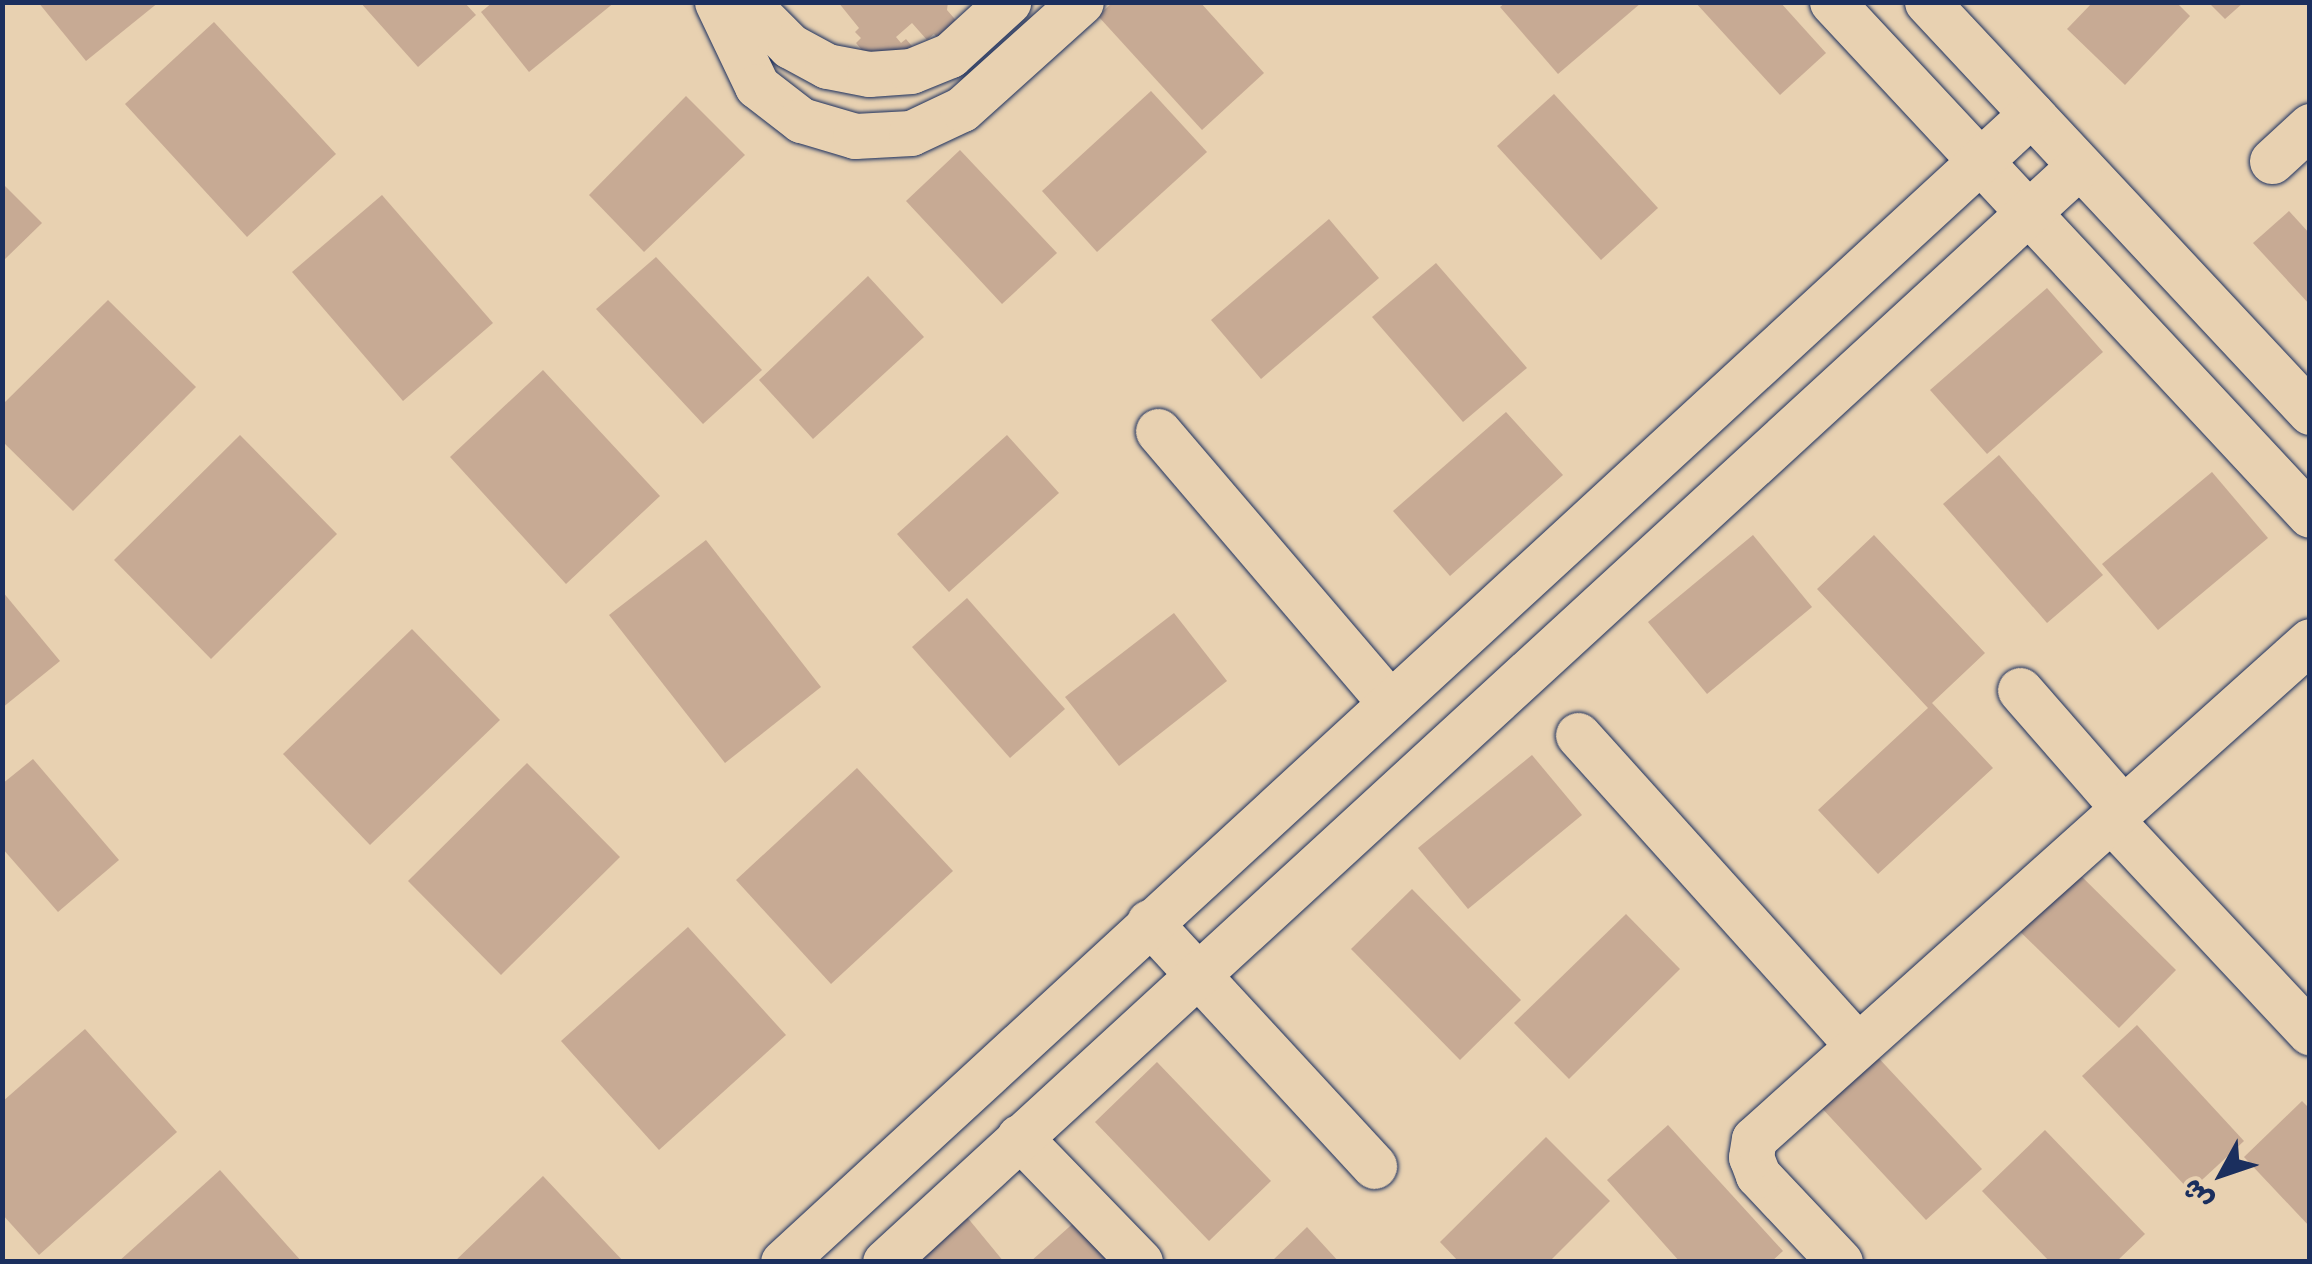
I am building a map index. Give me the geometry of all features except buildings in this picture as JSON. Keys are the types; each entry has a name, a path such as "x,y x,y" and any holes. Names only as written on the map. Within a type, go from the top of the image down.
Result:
{"street":[{"path":"717,2 757,86 802,120 855,136 911,133 962,110 1082,2"},
{"path":"746,2 790,46 827,66 869,74 911,71 950,55 1008,2"},
{"path":"1832,2 1982,158 2310,515"},
{"path":"1927,2 2310,412"},
{"path":"782,1262 2031,114"},
{"path":"2272,161 2310,126"},
{"path":"885,1262 2079,166"},
{"path":"1158,431 1389,701"},
{"path":"1840,1262 1758,1175 1751,1158 1754,1139 2310,641"},
{"path":"2020,690 2117,814 2310,1033"},
{"path":"1578,735 1857,1045"},
{"path":"1148,922 1374,1166"},
{"path":"1020,1137 1140,1262"}]}
